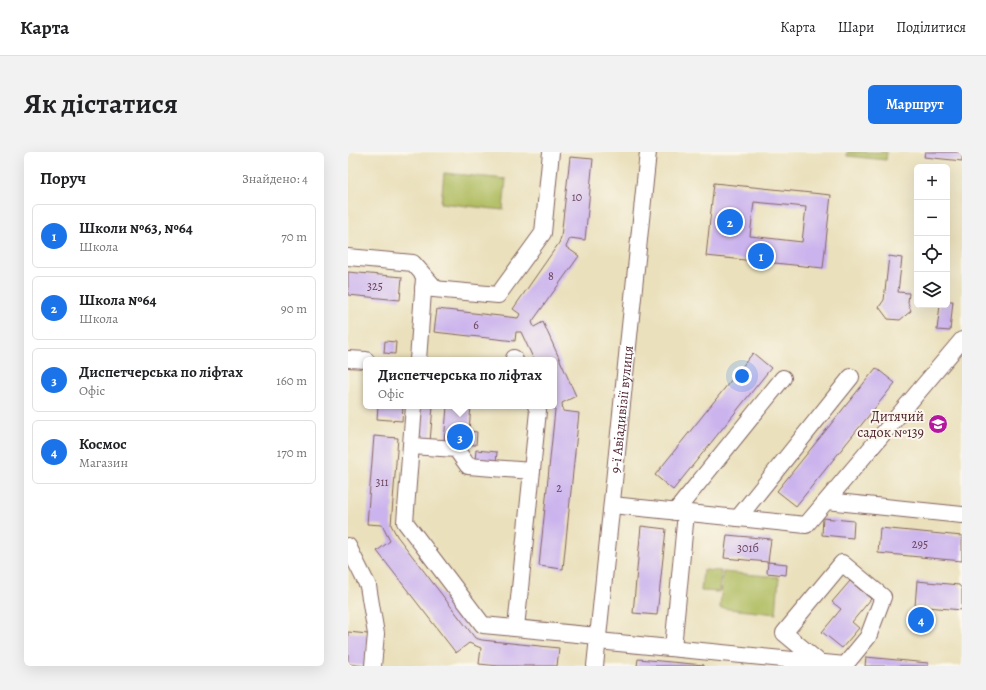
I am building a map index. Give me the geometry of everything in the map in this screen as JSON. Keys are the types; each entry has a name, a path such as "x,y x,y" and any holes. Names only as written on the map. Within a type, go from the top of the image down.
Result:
{"street":[{"path":"348,257 413,264 428,284 498,295 543,233 551,152"},
{"name":"9-ї Авіадивізії вулиця","path":"595,666 648,152"},
{"path":"418,357 428,284"},
{"path":"612,505 806,525 962,340"},
{"path":"348,359 363,360"},
{"path":"738,518 851,377"},
{"path":"673,648 681,512 783,378"},
{"path":"414,409 405,522 483,625 673,648 818,664 844,665 868,637 883,597 842,563 784,633 818,664"},
{"path":"516,628 537,409"},
{"path":"411,446 456,449 468,466 532,471"},
{"path":"827,501 962,515"},
{"path":"348,546 368,586 376,634 373,666"}],"green space":[{"path":"847,152 887,152 886,160 847,156"},
{"path":"444,173 506,179 503,210 441,203"},
{"path":"703,570 721,571 719,592 701,591"},
{"path":"723,572 779,577 776,614 720,608"}],"building":[{"path":"925,152 962,152 962,161 924,157"},
{"path":"570,157 593,159 585,240 570,238 566,247 579,256 532,322 534,327 543,322 576,396 562,403 563,411 579,413 563,569 539,566 555,409 557,409 557,357 533,357 521,332 516,332 515,341 434,332 437,309 518,318 520,314 513,309 559,243 561,237"},
{"path":"714,183 831,195 823,268 706,256","holes":["754,202 806,207 802,242 750,236"]},
{"path":"889,256 902,258 898,292 909,293 908,303 911,311 900,320 888,319 879,307 884,300"},
{"path":"348,272 402,277 400,300 348,295"},
{"path":"950,301 953,301 950,331 937,330 940,308 950,308"},
{"path":"385,341 396,342 395,354 384,353"},
{"path":"753,353 771,368 673,490 655,475"},
{"path":"876,368 895,383 796,506 777,491"},
{"path":"378,409 403,409 402,421 377,419"},
{"path":"421,409 433,409 430,442 418,442"},
{"path":"447,409 471,409 469,431 477,432 476,445 444,443"},
{"path":"374,436 398,438 391,525 397,536 475,638 559,648 557,666 499,666 479,664 481,648 469,643 456,653 377,551 390,541 382,525 367,524"},
{"path":"476,450 497,452 496,463 475,461"},
{"path":"823,518 854,521 853,538 822,535"},
{"path":"641,526 666,529 657,615 633,613"},
{"path":"880,528 962,536 962,561 878,553"},
{"path":"727,535 771,539 768,562 724,558"},
{"path":"768,562 787,564 786,575 767,573"},
{"path":"850,581 871,599 852,622 859,628 842,648 822,632 841,609 832,602"},
{"path":"917,581 959,585 962,589 962,610 915,606"},
{"path":"348,632 368,634 365,666 348,664"},
{"path":"866,657 928,663 928,666 865,666"},
{"path":"638,659 704,665 704,666 637,666"}],"place":[{"name":"Школа №64","path":"730,222"},
{"name":"Школи №63, №64","path":"761,256"},
{"name":"Дитячий садок №139","path":"938,424"},
{"name":"Диспетчерська по ліфтах","path":"460,437"},
{"name":"Космос","path":"921,620"}]}
